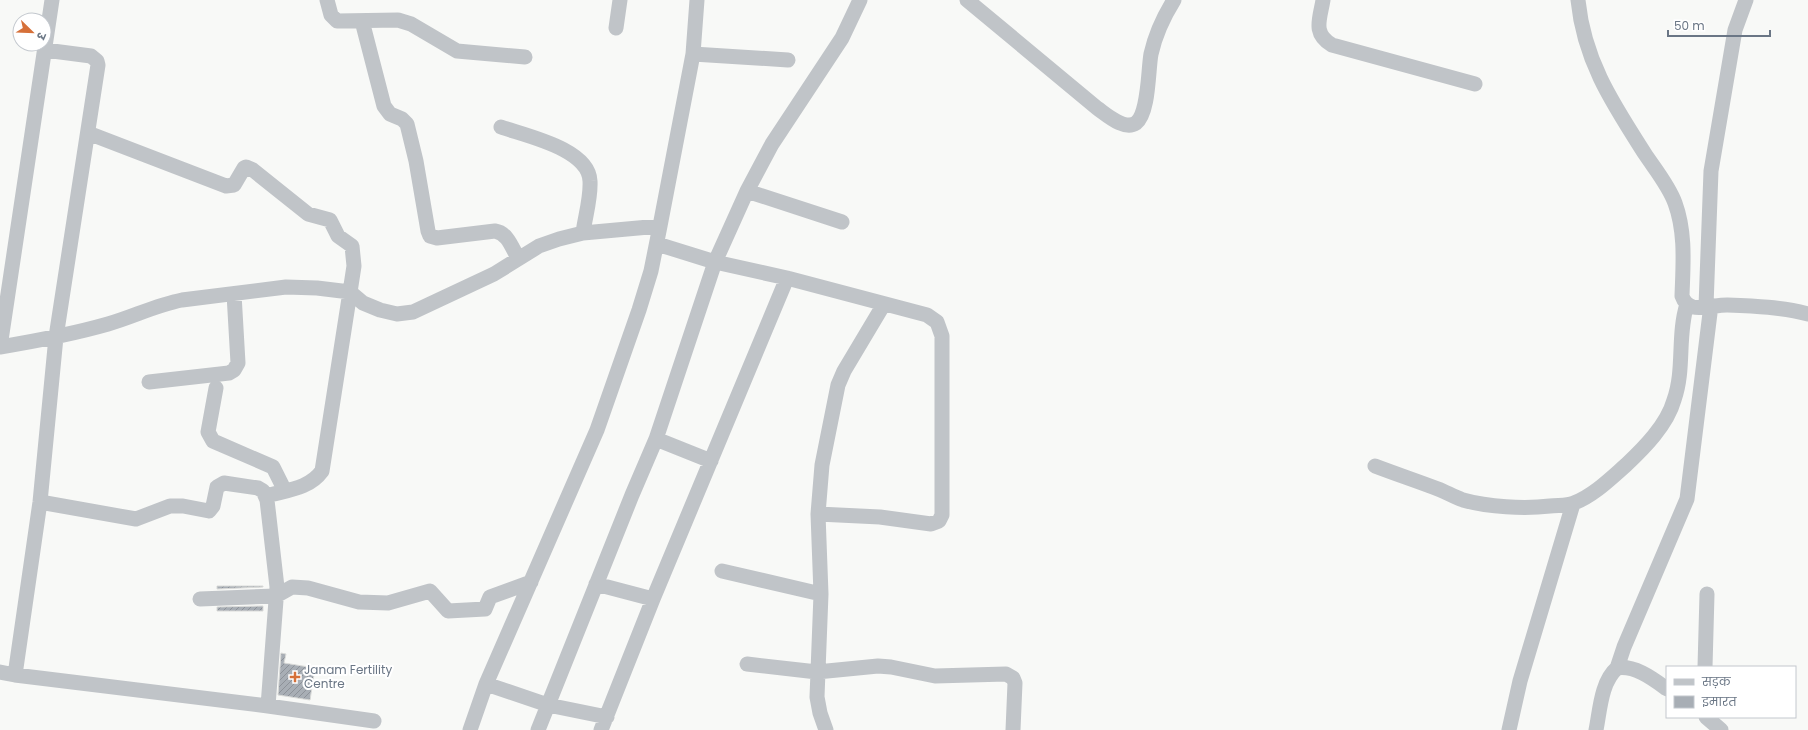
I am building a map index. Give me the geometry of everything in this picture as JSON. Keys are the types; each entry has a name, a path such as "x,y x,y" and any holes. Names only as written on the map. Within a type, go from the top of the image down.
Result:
{"street":[{"path":"50,12 52,0"},
{"path":"327,0 331,15 338,21 398,20 405,22 449,48 464,53 525,57"},
{"path":"616,28 620,0"},
{"path":"470,730 486,684 597,430 638,310 657,244 693,54 698,0"},
{"path":"538,730 656,439 715,262 747,191 772,144 842,38 860,0"},
{"path":"967,0 1097,108 1113,119 1122,123 1130,124 1136,122 1141,116 1145,104 1151,53 1159,28 1174,0"},
{"path":"1323,0 1319,30 1322,37 1332,44 1475,84"},
{"path":"1578,0 1587,46 1594,67 1603,86 1674,201 1682,234 1682,296 1687,304 1695,307 1780,308 1808,314"},
{"path":"1596,730 1606,685 1610,674 1617,668 1624,647 1687,498 1708,306 1711,171 1736,30 1746,0"},
{"path":"362,21 384,106 390,114 402,119 406,124 416,161 430,236 437,238 499,232 506,236 518,258"},
{"path":"15,675 40,502 56,337 98,65 97,61 91,56 52,51"},
{"path":"45,52 0,347 56,337 108,324 170,302 301,287 350,292 363,304 380,310 397,314 413,312 494,274 540,246 565,237 583,233 660,226"},
{"path":"693,54 788,60"},
{"path":"501,127 566,150 581,160 586,167 590,183 583,233"},
{"path":"88,133 226,186 234,185 244,168 253,170 308,214 330,220 338,236 352,246 354,266 322,471 316,479 297,489 266,496"},
{"path":"747,191 842,222"},
{"path":"657,244 715,262 787,278 927,315 937,322 942,336 942,516 939,522 931,524 880,517 818,514"},
{"path":"486,684 528,700 548,705 604,724 653,599 787,278"},
{"path":"149,382 229,373 234,370 238,363 234,294"},
{"path":"826,730 820,713 817,672 821,594 818,514 822,465 838,385 847,366 884,304"},
{"path":"1375,466 1463,500 1488,505 1538,508 1573,504 1606,482 1630,461 1648,442 1668,416 1674,401 1678,384 1681,361 1680,336 1682,319 1687,304"},
{"path":"216,388 208,432 213,441 273,467 286,491"},
{"path":"656,439 710,461"},
{"path":"40,502 136,519 170,506 183,506 209,511 213,506 217,487 224,483 258,488 263,491 266,496 277,577 268,706"},
{"path":"1509,730 1520,681 1573,504"},
{"path":"722,571 821,594"},
{"path":"200,599 276,596 292,587 308,588 359,602 388,603 430,591 448,611 485,609 490,597 531,582"},
{"path":"596,584 653,599"},
{"path":"1705,666 1707,594"},
{"path":"747,664 817,672 878,666 891,667 935,676 1006,674 1013,678 1015,683 1013,730"},
{"path":"1617,668 1622,667 1631,669 1646,675 1666,688"},
{"path":"0,672 374,721"},
{"path":"1707,718 1721,730"}],"building":[{"path":"217,586 263,586 263,587 217,589"},
{"path":"263,606 263,611 217,611 217,607"},
{"path":"281,653 286,654 284,663 315,668 310,700 278,695"}],"place":[{"name":"Janam Fertility Centre","path":"295,677"}]}
